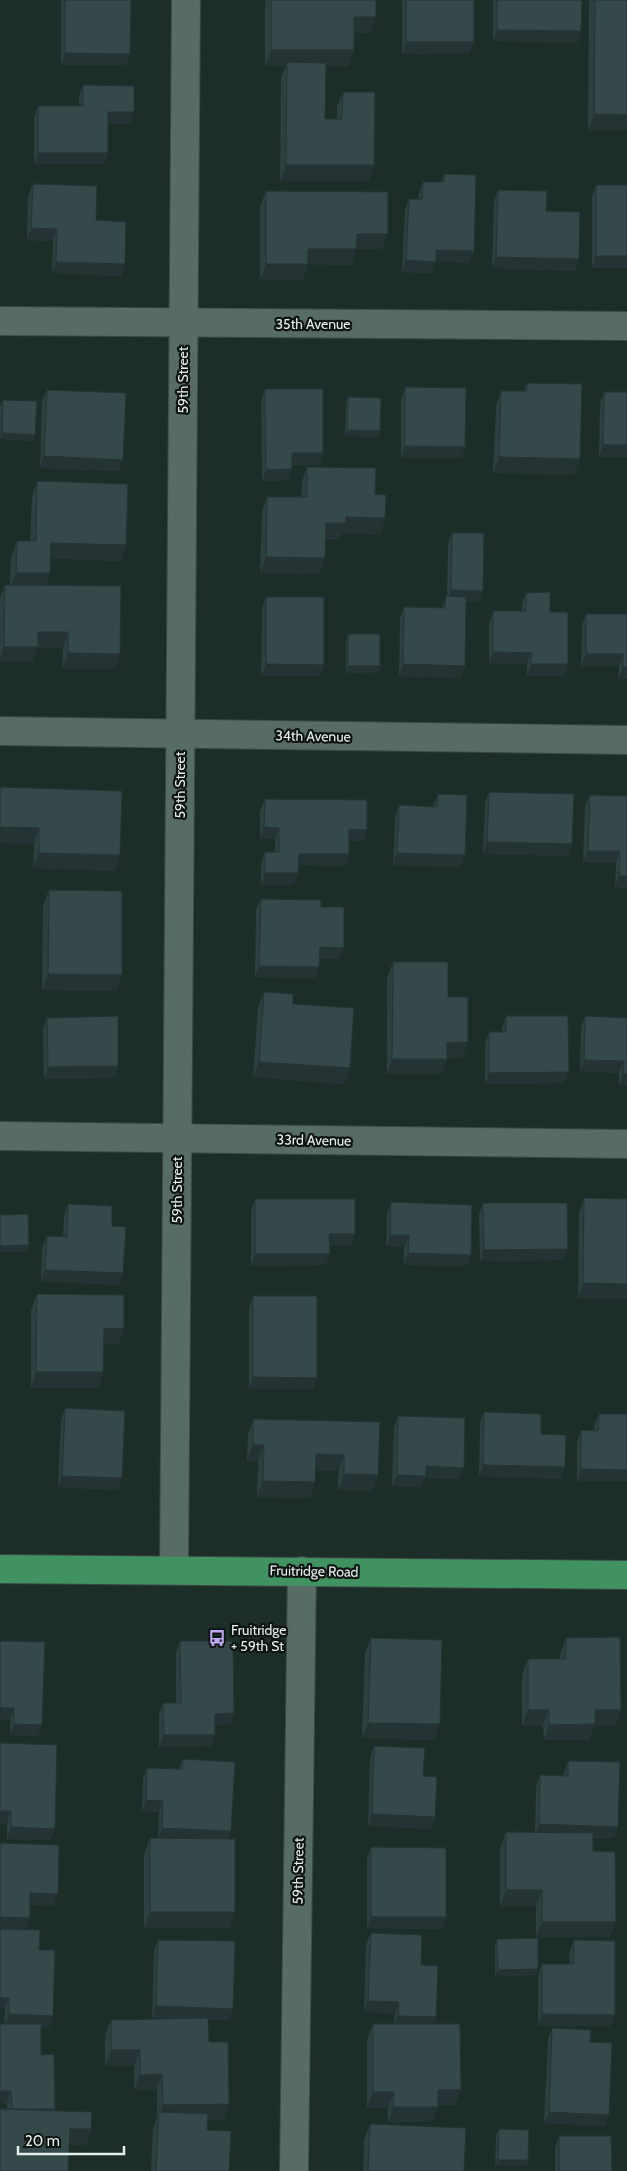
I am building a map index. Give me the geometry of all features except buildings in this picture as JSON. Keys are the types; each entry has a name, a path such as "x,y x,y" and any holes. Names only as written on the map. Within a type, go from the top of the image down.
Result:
{"main road":[{"name":"Fruitridge Road","path":"0,1569 627,1574"}],"street":[{"name":"59th Street","path":"174,1570 186,0"},
{"name":"35th Avenue","path":"0,321 627,326"},
{"name":"34th Avenue","path":"0,731 627,740"},
{"name":"33rd Avenue","path":"0,1136 627,1144"},
{"name":"59th Street","path":"294,2171 302,1571"}],"place":[{"name":"Fruitridge + 59th St","path":"217,1638"}]}
